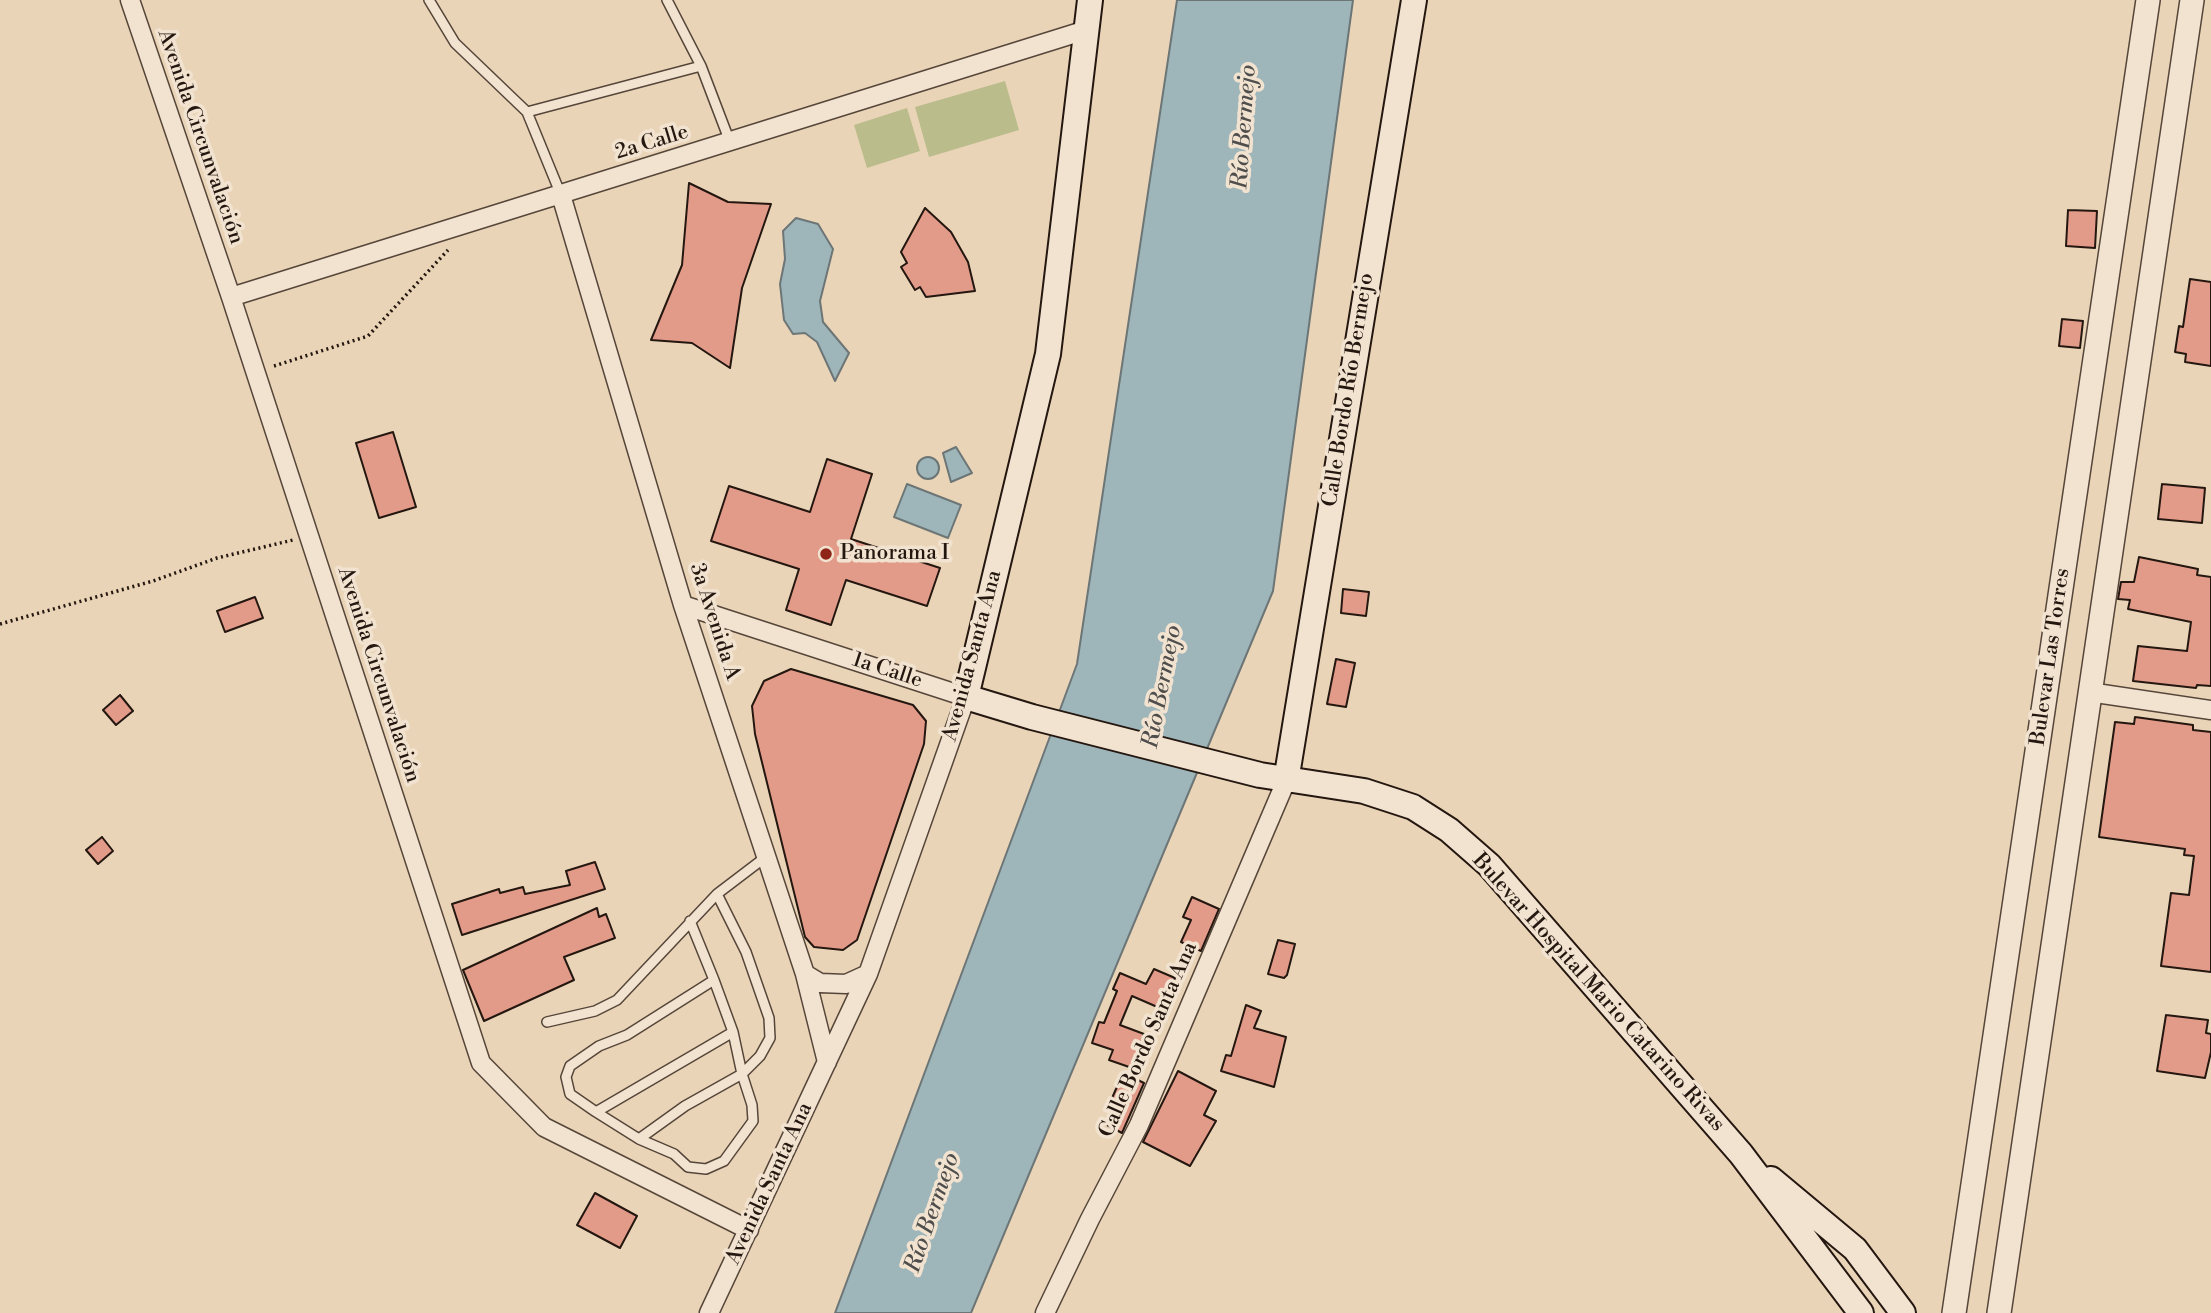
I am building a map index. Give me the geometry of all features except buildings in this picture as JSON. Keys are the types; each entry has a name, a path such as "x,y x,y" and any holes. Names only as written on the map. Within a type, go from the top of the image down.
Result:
{"main road":[{"name":"Avenida Santa Ana","path":"966,697 1048,354 1090,0"},
{"name":"Calle Bordo Río Bermejo","path":"1286,781 1414,0"},
{"name":"1a Calle","path":"966,697 1032,717 1214,763"},
{"name":"Bulevar Hospital Mario Catarino Rivas","path":"1214,763 1286,781 1364,791 1413,807 1448,830 1489,865 1741,1154 1861,1313"},
{"name":"Bulevar Hospital Mario Catarino Rivas","path":"1741,1154 1855,1249 1903,1313"}],"street":[{"name":"Avenida Circunvalación","path":"130,0 231,298 481,1063 544,1127 748,1230"},
{"name":"Bulevar Las Torres","path":"1954,1313 2148,0"},
{"name":"Bulevar Las Torres","path":"1999,1313 2192,0"},
{"name":"2a Calle","path":"231,298 1086,30"},
{"name":"3a Avenida A","path":"561,195 683,605 804,974 827,1062"},
{"name":"1a Calle","path":"683,605 966,697"},
{"path":"2089,692 2211,710"},
{"name":"Avenida Santa Ana","path":"709,1313 868,974 966,697"},
{"name":"Calle Bordo Santa Ana","path":"1045,1313 1139,1125 1286,781"},
{"path":"804,974 820,983 846,984 868,974"}],"lane":[{"path":"429,0 455,43 527,112 561,195"},
{"path":"667,0 701,66 730,142"},
{"path":"527,112 701,66"},
{"path":"547,1022 595,1011 617,1000 717,894 767,856"},
{"path":"639,1139 685,1106 742,1074 760,1056 770,1038 769,1018 746,952 717,894"},
{"path":"690,921 714,980 733,1032 752,1105 753,1121 724,1161 706,1169 688,1167 674,1154 639,1139 596,1112 570,1094 566,1077 570,1066 599,1046 627,1035 714,980"},
{"path":"596,1112 733,1032"}],"path":[{"path":"255,372 368,335 474,222"},
{"path":"0,624 153,581 217,558 309,536"}],"green space":[{"path":"1005,81 1019,130 929,157 915,107"},
{"path":"907,108 920,151 867,168 854,125"}],"water":[{"name":"Río Bermejo","path":"1177,0 1353,0 1273,591 971,1313 835,1313 1077,664"},
{"path":"796,218 818,224 833,249 820,301 823,322 849,353 835,381 817,342 805,333 793,334 784,320 780,284 785,259 783,231"},
{"path":"956,447 972,473 951,482 943,453"},
{"path":"924,457 932,457 939,464 939,472 932,479 924,479 917,472 917,464"},
{"path":"907,484 961,505 948,538 894,517"}],"place":[{"name":"Panorama I","path":"826,554"}]}
